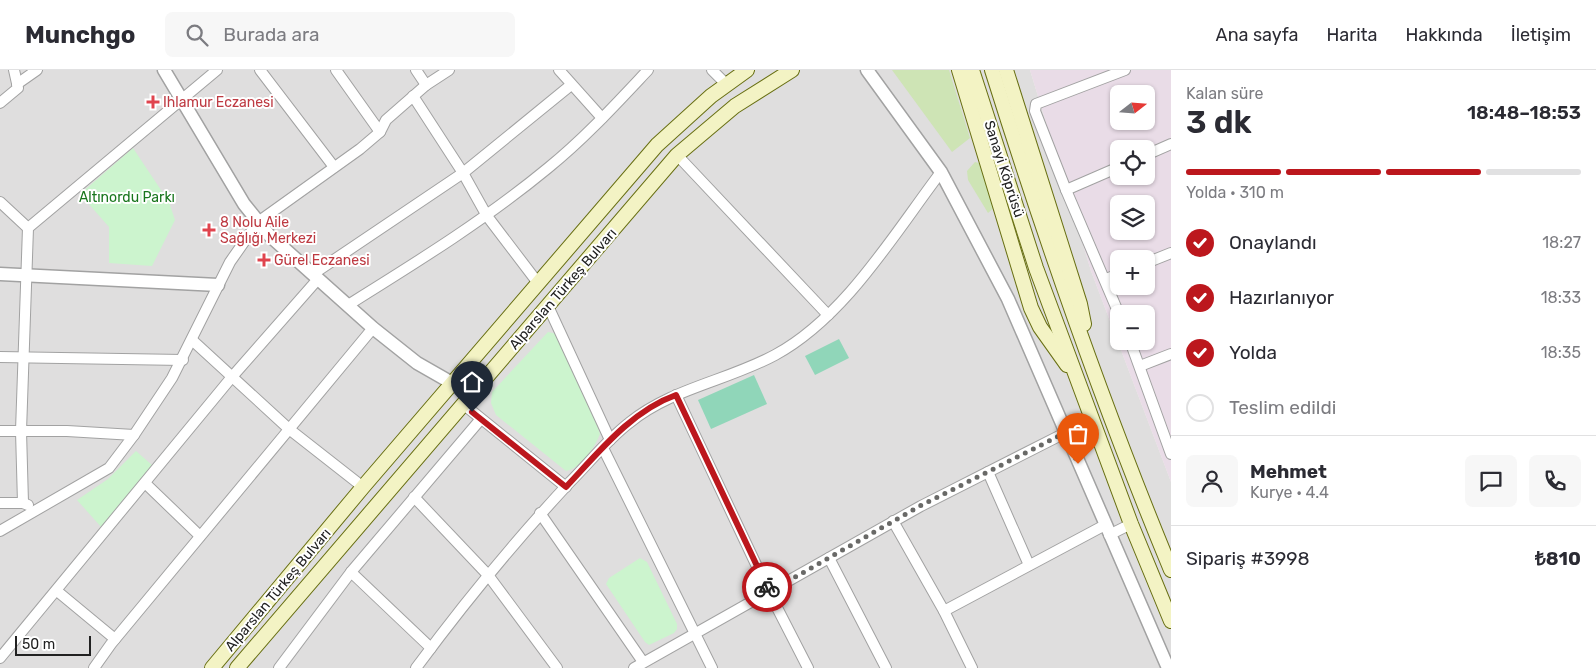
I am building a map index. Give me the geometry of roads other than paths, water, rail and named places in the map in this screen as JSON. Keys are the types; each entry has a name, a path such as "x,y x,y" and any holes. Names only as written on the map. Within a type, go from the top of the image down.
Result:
{"main road":[{"name":"Alparslan Türkeş Bulvarı","path":"212,668 363,487 657,145 687,116 746,70"},
{"name":"Alparslan Türkeş Bulvarı","path":"237,668 677,155 735,106 792,70"},
{"path":"959,70 1030,308 1048,339 1077,379"},
{"name":"Sanayi Köprüsü","path":"972,70 1036,268 1131,524 1171,621"},
{"name":"Sanayi Köprüsü","path":"992,70 1053,261 1094,371"},
{"path":"1006,70 1080,304 1094,371 1139,493 1171,570"}],"street":[{"path":"0,103 18,88 14,70"},
{"path":"18,84 37,70"},
{"path":"164,70 244,204 269,235 373,328 418,363 452,383"},
{"path":"23,503 21,431 22,358 28,228 217,70"},
{"path":"260,70 334,167"},
{"path":"336,70 380,132"},
{"path":"416,70 426,85"},
{"path":"0,531 109,468 134,435 183,360 230,262 258,222 380,132 386,120 426,85 449,70"},
{"path":"559,70 602,118"},
{"path":"348,305 486,216 550,167 602,118 648,70"},
{"path":"712,70 726,84"},
{"path":"867,70 941,172 1008,299 1168,668"},
{"path":"1116,305 1037,121 1035,111 1036,104 1125,70"},
{"path":"0,656 57,591 316,277 463,173 571,85"},
{"path":"413,96 463,173 486,216 538,283"},
{"path":"1155,151 1171,144"},
{"path":"677,155 828,314"},
{"path":"1066,190 1110,171"},
{"path":"416,668 488,575 540,513 628,423 664,399 736,373 775,355 800,340 849,293 941,172"},
{"path":"0,202 28,228"},
{"path":"1155,259 1171,253"},
{"path":"0,274 218,285"},
{"path":"1106,279 1110,277"},
{"path":"548,306 606,444 712,668"},
{"path":"94,668 115,639 373,328"},
{"path":"192,340 231,378 289,429 363,487"},
{"path":"1134,350 1171,454"},
{"path":"1140,366 1171,354"},
{"path":"0,357 183,360"},
{"path":"676,395 769,592 808,668"},
{"path":"463,404 480,420 566,487"},
{"path":"279,668 351,572 480,420"},
{"path":"0,431 67,431 134,435"},
{"path":"634,668 893,521 1065,433"},
{"path":"988,472 1029,565"},
{"path":"145,483 200,536"},
{"path":"414,497 488,575 557,668"},
{"path":"0,503 23,503 38,510"},
{"path":"540,513 643,662"},
{"path":"893,521 944,611 972,668"},
{"path":"944,611 1029,565 1107,530 1131,524"},
{"path":"828,558 886,668"},
{"path":"351,572 431,648"},
{"path":"57,591 115,639"}],"place":[{"name":"Ihlamur Eczanesi","path":"153,102"},
{"name":"8 Nolu Aile Sağlığı Merkezi","path":"209,230"},
{"name":"Gürel Eczanesi","path":"264,260"}],"park label":[{"name":"Altınordu Parkı","path":"127,197"}]}
